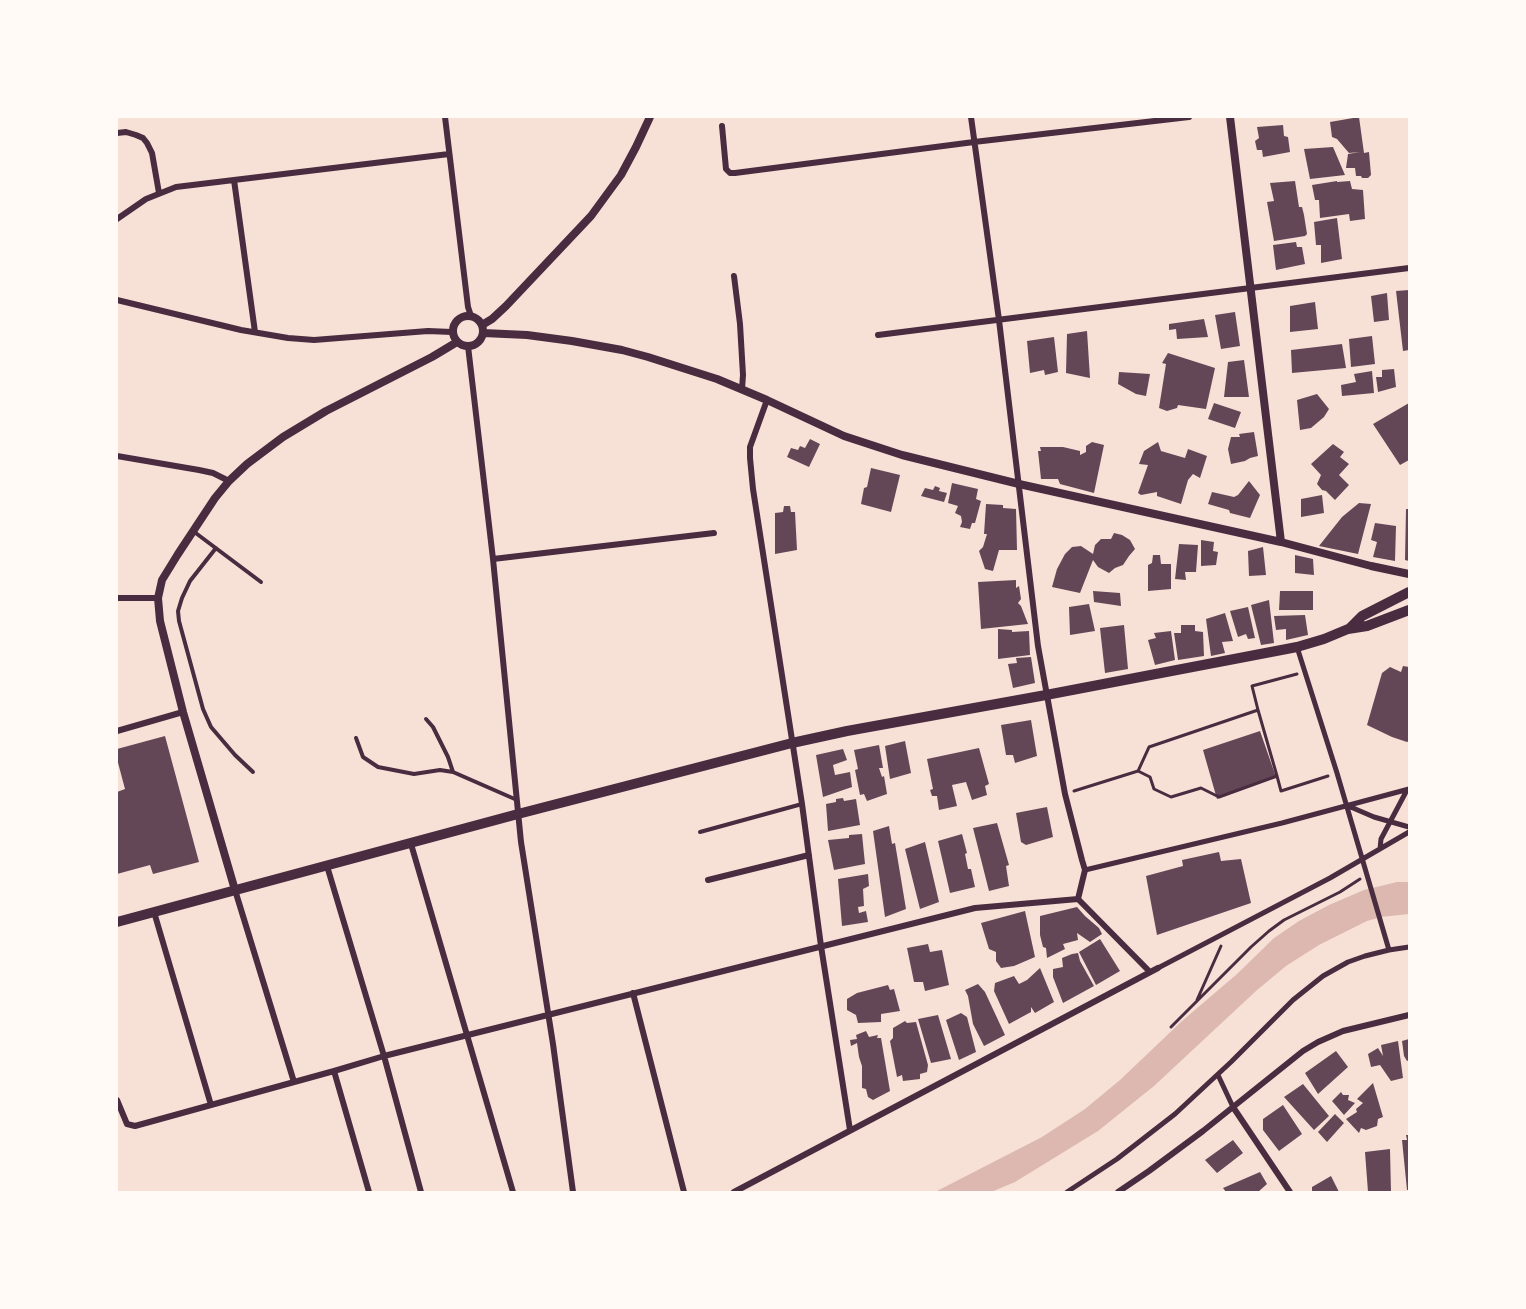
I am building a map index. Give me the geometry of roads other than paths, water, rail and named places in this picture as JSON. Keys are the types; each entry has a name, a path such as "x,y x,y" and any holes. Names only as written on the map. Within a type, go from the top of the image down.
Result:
{"main road":[{"path":"1348,629 1362,616 1409,592"},
{"path":"117,922 792,743 1297,647 1348,629 1367,626 1409,610"}],"street":[{"path":"445,117 468,307 471,316"},
{"path":"482,329 479,321 466,315 454,323 452,332 457,342 464,346 476,344 479,341 482,329 591,216 621,175 650,117"},
{"path":"971,117 999,320 1038,646 1065,794 1085,870 1078,899"},
{"path":"722,126 726,169 730,173 1189,117"},
{"path":"1230,117 1281,542"},
{"path":"117,133 126,132 136,135 143,138 149,146 159,193"},
{"path":"117,219 146,199 176,187 449,154"},
{"path":"234,180 255,333"},
{"path":"878,335 1409,268"},
{"path":"734,276 744,375 742,389"},
{"path":"117,300 255,333 288,338 314,340 406,332 452,332"},
{"path":"482,329 622,350 717,379 844,436 920,460 1281,542 1409,574"},
{"path":"294,1082 183,712 160,621 158,598 162,580 193,531 229,481 246,464 283,437 350,398 457,342"},
{"path":"468,346 519,814 520,842 548,1014 573,1192"},
{"path":"767,400 750,447 753,489 850,1130"},
{"path":"117,456 213,473 229,481"},
{"path":"492,559 714,533"},
{"path":"117,598 158,598"},
{"path":"1297,647 1389,950"},
{"path":"117,731 183,712"},
{"path":"1085,870 1408,790"},
{"path":"1380,849 1381,839 1408,790"},
{"path":"1346,806 1409,827"},
{"path":"734,1192 1362,860 1409,832"},
{"path":"411,844 513,1192"},
{"path":"708,880 809,855"},
{"path":"327,866 384,1056 421,1192"},
{"path":"117,1100 129,1125 135,1126 467,1034 975,908 1078,899"},
{"path":"1078,899 1150,972"},
{"path":"154,912 211,1105"},
{"path":"1067,1192 1156,1130 1218,1075 1309,986 1348,962 1389,950 1409,947"},
{"path":"633,993 684,1192"},
{"path":"1118,1192 1233,1107 1296,1056 1318,1042 1342,1031 1409,1015"},
{"path":"334,1071 369,1192"},
{"path":"1218,1075 1233,1107 1290,1192"}],"lane":[{"path":"193,531 261,582"},
{"path":"216,548 190,581 178,611 179,621 203,709 211,727 253,772"},
{"path":"426,719 434,727 453,772"},
{"path":"357,738 363,757 378,767 414,774 440,770 453,772 517,800"},
{"path":"700,832 802,804"}]}
